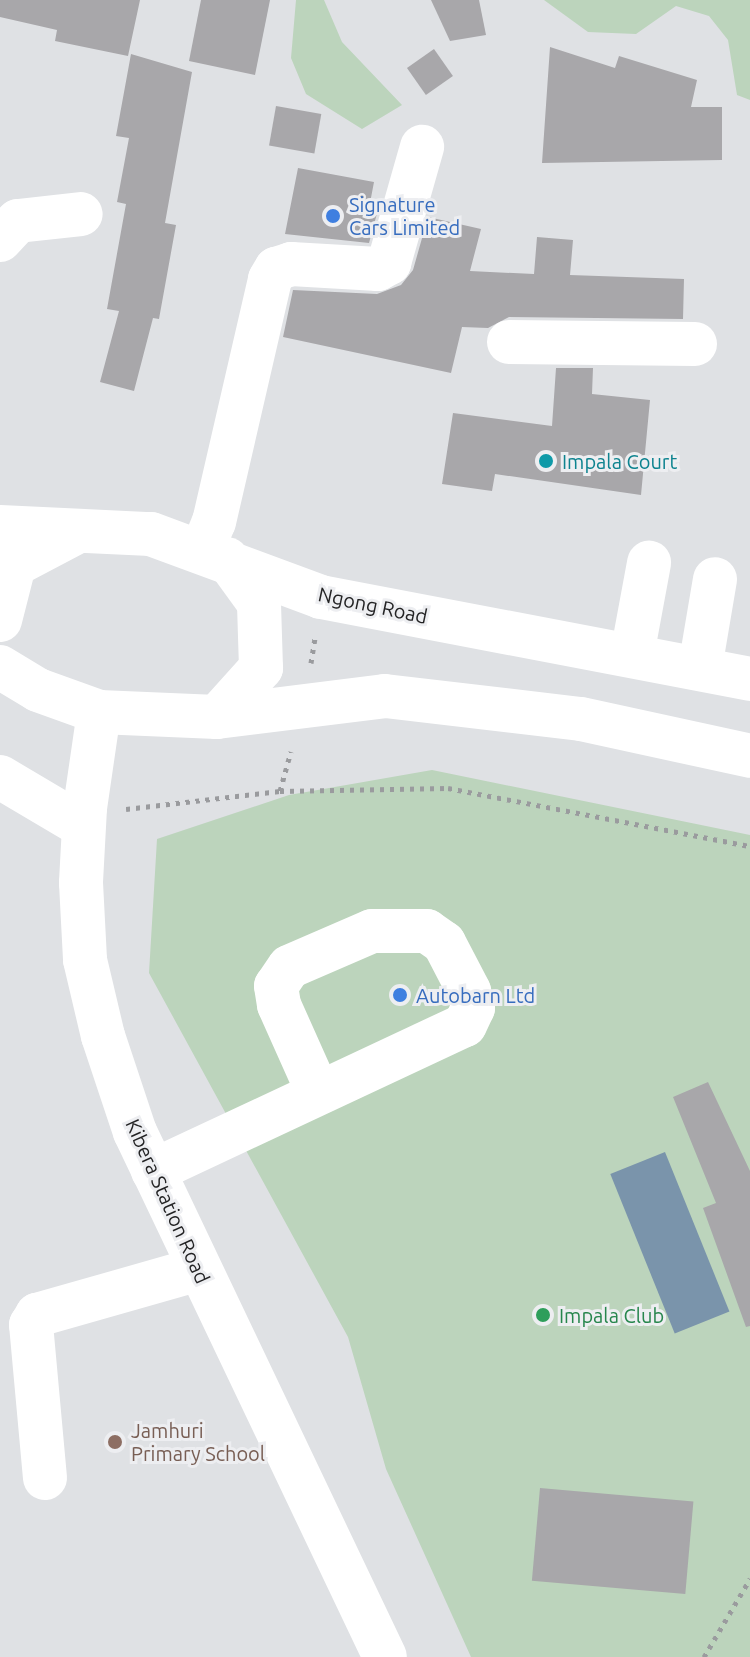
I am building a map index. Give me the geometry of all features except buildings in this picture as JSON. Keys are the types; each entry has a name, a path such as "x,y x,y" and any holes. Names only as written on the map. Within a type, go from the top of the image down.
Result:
{"main road":[{"path":"217,717 261,668 259,603 214,555 214,522 270,279 276,269 291,264 378,269 389,263 422,147"},
{"path":"0,240 18,221 81,214"},
{"path":"509,342 695,344"},
{"name":"Ngong Road","path":"0,527 73,534 151,534 321,597 750,679"},
{"path":"0,620 14,565 73,534"},
{"path":"632,655 649,563"},
{"path":"700,668 715,579"},
{"path":"0,632 38,690"},
{"path":"0,667 38,690 99,712 217,717 385,696 581,719 750,756"},
{"name":"Kibera Station Road","path":"99,712 84,817 81,926 91,994 135,1132 385,1657"},
{"path":"0,777 84,817"},
{"path":"153,1171 317,1090 465,1025 473,1008 469,991 444,943 427,931 372,931 289,967 276,986 279,1005 317,1090"},
{"path":"45,1478 31,1325 37,1315 49,1307 199,1269"}],"path":[{"path":"84,817 126,809 280,791 448,788 750,846"},
{"path":"704,1657 750,1579"}],"green space":[{"path":"296,0 324,0 342,42 402,105 362,129 306,94 291,58"},
{"path":"544,0 750,0 750,100 737,95 728,40 709,16 676,6 636,34 588,32"},
{"name":"Impala Club","path":"432,770 750,835 750,1657 471,1657 386,1469 348,1337 149,973 157,839 289,795"}],"water":[{"path":"665,1152 729,1311 675,1334 610,1174"}],"place":[{"name":"Signature Cars Limited","path":"333,216"},
{"name":"Impala Court","path":"546,461"},
{"name":"Autobarn Ltd","path":"400,995"},
{"name":"Impala Club","path":"543,1315"},
{"name":"Jamhuri Primary School","path":"115,1442"}]}
